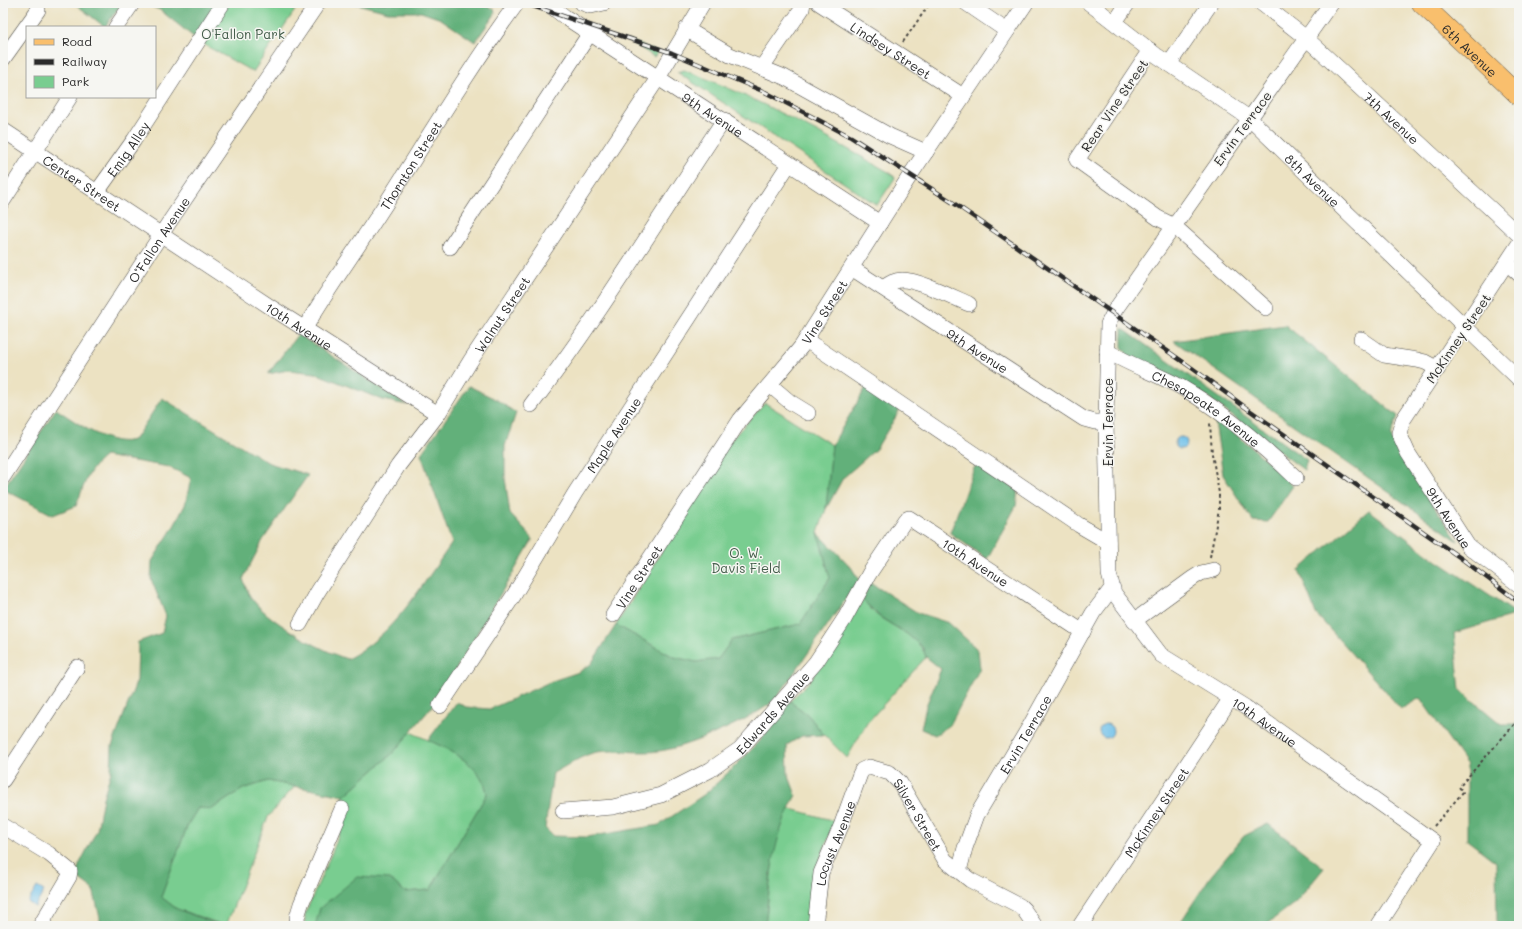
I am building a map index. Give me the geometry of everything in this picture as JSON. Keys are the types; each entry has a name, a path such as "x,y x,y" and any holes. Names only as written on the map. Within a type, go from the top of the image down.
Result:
{"main road":[{"name":"6th Avenue","path":"1421,3 1519,96"}],"street":[{"name":"Emig Alley","path":"98,192 134,140 223,3"},
{"name":"O’Fallon Avenue","path":"3,478 162,234 318,3"},
{"name":"Thornton Street","path":"305,328 329,286 362,239 517,3"},
{"name":"9th Avenue","path":"547,3 658,78 880,223"},
{"path":"582,3 592,6 604,3"},
{"name":"Walnut Street","path":"300,624 317,593 398,466 438,414 471,360 658,78 686,29 703,3"},
{"path":"762,67 802,9 803,3"},
{"name":"Lindsey Street","path":"819,3 963,96"},
{"path":"966,3 1008,31"},
{"name":"Vine Street","path":"613,615 740,420 806,340 853,269 880,223 926,152 1026,3"},
{"name":"8th Avenue","path":"1089,3 1169,64 1249,118 1519,379"},
{"path":"1115,22 1128,3"},
{"path":"1169,64 1211,3"},
{"name":"7th Avenue","path":"1261,3 1306,38 1519,235"},
{"name":"Ervin Terrace","path":"959,871 964,848 977,814 1084,632 1093,613 1112,588 1109,574 1106,422 1108,324 1115,310 1330,3"},
{"path":"117,26 132,4"},
{"path":"27,26 38,10"},
{"path":"3,59 26,27"},
{"path":"686,29 745,62 762,67 890,136 926,152"},
{"path":"450,248 590,33"},
{"name":"Rear Vine Street","path":"1150,50 1077,160 1158,218 1174,226"},
{"path":"3,201 69,98"},
{"path":"532,406 552,379 724,120"},
{"name":"Center Street","path":"3,130 162,234"},
{"name":"Maple Avenue","path":"440,706 514,595 574,493 790,164"},
{"path":"1174,226 1266,308"},
{"name":"10th Avenue","path":"162,234 438,414"},
{"name":"McKinney Street","path":"1399,433 1403,420 1519,244"},
{"path":"1507,263 1519,274"},
{"name":"9th Avenue","path":"853,269 1084,419 1095,422 1106,422"},
{"path":"883,288 892,281 903,280 919,284 970,304"},
{"path":"1360,339 1384,355 1417,360 1438,369"},
{"path":"806,340 1079,525 1108,542"},
{"name":"Chesapeake Avenue","path":"1107,351 1169,381 1209,406 1260,443 1296,478"},
{"path":"770,385 790,402 808,413"},
{"name":"9th Avenue","path":"1399,433 1408,453 1468,546 1519,585"},
{"name":"10th Avenue","path":"909,518 1084,632"},
{"name":"Edwards Avenue","path":"563,811 613,807 661,795 710,770 740,749 816,662 845,618 869,574 901,524 909,518"},
{"path":"1134,621 1193,578 1212,570"},
{"name":"10th Avenue","path":"1112,588 1134,621 1161,655 1231,698 1433,842"},
{"path":"3,780 77,667"},
{"name":"McKinney Street","path":"1080,926 1231,698"},
{"name":"Silver Street","path":"869,767 890,773 900,783 945,860 970,880 1020,906 1035,926"},
{"name":"Locust Avenue","path":"815,926 821,872 841,826 860,774 862,770 869,767"},
{"path":"298,926 298,917 301,904 342,809"},
{"path":"3,826 50,854 70,871 69,877 40,926"},
{"path":"1378,926 1433,842"}],"path":[{"path":"896,53 930,3"},
{"path":"1209,406 1212,454 1219,493 1219,509 1210,553 1212,570"},
{"path":"1433,842 1433,828 1463,792 1459,787 1519,719"}],"green space":[{"path":"74,3 122,3 106,26"},
{"path":"138,3 227,3 201,43 160,10 145,4 143,7"},
{"name":"O'Fallon Park","path":"227,3 300,3 253,72 201,43"},
{"path":"353,3 482,3 494,9 495,14 475,42 441,19 421,12 388,12"},
{"path":"629,40 658,52 654,57"},
{"path":"684,70 738,92 790,118 892,174 895,178 877,205 677,72"},
{"path":"1285,325 1398,416 1391,436 1399,455 1458,541 1174,341"},
{"path":"1122,328 1307,460 1304,470 1207,397 1129,357 1122,347"},
{"path":"298,334 407,405 383,400 315,373 288,370 268,374"},
{"path":"868,384 900,410 876,449 843,478 826,509 832,445"},
{"path":"469,386 497,400 516,413 505,446 505,478 510,514 533,539 439,698 393,753 344,796 268,781 243,789 212,809 198,808 188,824 161,897 177,909 222,926 100,926 100,918 93,889 77,877 79,865 97,830 103,798 111,772 112,746 137,680 138,642 162,633 166,616 151,579 152,561 185,505 191,478 169,467 105,456 90,473 76,506 53,515 3,489 56,409 94,433 116,441 126,441 135,439 162,398 269,463 308,475 263,540 243,579 250,596 268,615 308,641 347,659 364,649 393,623 418,592 452,543 421,454"},
{"name":"O. W. Davis Field","path":"765,403 832,445 826,509 818,533 830,578 800,624 732,640 718,659 696,662 674,657 616,625 731,440"},
{"path":"1214,415 1272,465 1293,486 1268,522 1253,521 1223,475"},
{"path":"979,462 1018,490 1016,506 987,559 950,533 974,468"},
{"path":"1369,510 1433,558 1517,614 1454,633 1460,690 1501,724 1519,724 1519,926 1497,926 1496,862 1467,840 1467,765 1420,698 1401,709 1316,614 1299,570"},
{"path":"818,533 851,567 859,580 776,699 753,715 737,723 703,738 671,749 651,752 612,751 592,753 553,773 545,828 553,836 587,837 659,825 705,794 733,768 760,741 781,708 790,701 808,715 824,735 802,736 787,745 788,774 796,795 782,827 773,859 765,926 315,926 320,908 357,877 390,879 405,892 430,890 487,794 485,784 473,768 456,754 428,740 457,702 466,707 490,709 552,681 579,672 591,664 616,625 674,657 696,662 718,659 732,640 800,624 830,578"},
{"path":"869,582 918,613 949,623 978,650 980,668 950,725 935,735 921,729 926,706 941,669 926,657 923,648 907,634 880,617 863,600"},
{"path":"863,600 878,616 907,634 919,644 926,657 867,723 847,758 824,735 808,715 790,701 809,682"},
{"path":"410,732 445,748 468,763 484,782 487,794 430,890 405,892 390,879 320,908 316,926 305,926 305,914 333,850 350,806 343,801 344,796 393,753"},
{"path":"268,781 295,786 268,817 226,926 177,909 161,897 188,824 198,808 212,809 243,789"},
{"path":"788,808 835,821 812,881 808,926 765,926 774,850"},
{"path":"1268,824 1324,868 1296,902 1264,926 1178,926 1210,877 1244,836"}],"water":[{"path":"1183,437 1186,438 1186,448 1179,449 1176,448 1175,441 1176,438"},
{"path":"1103,724 1109,724 1113,728 1113,734 1109,738 1103,738 1099,734 1099,728"},
{"path":"37,887 44,891 35,907 28,902"}],"railway":[{"path":"524,3 672,53 765,92 851,137 952,202 1192,368 1245,407 1462,559 1519,602"}]}
